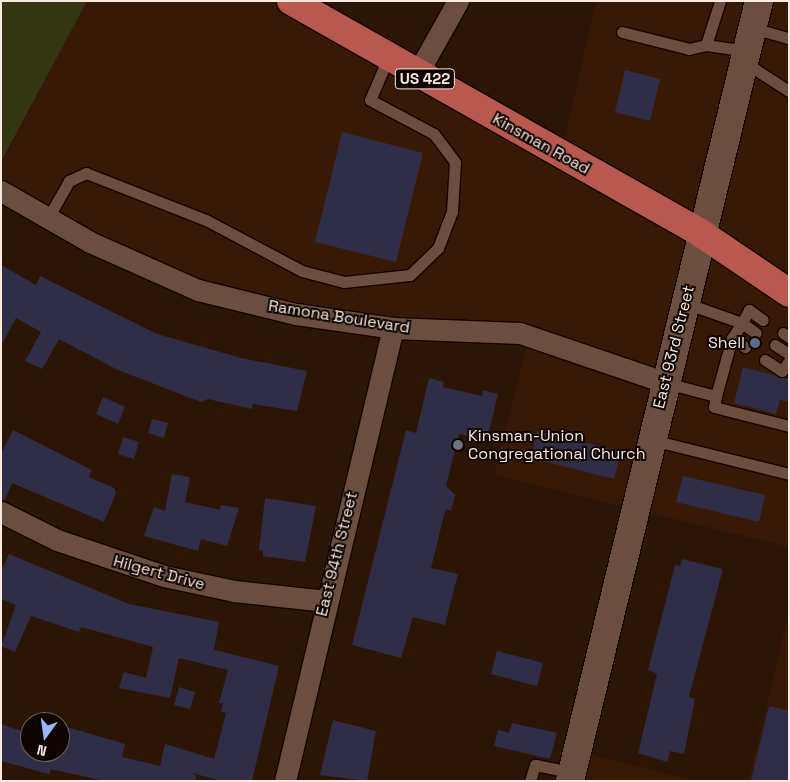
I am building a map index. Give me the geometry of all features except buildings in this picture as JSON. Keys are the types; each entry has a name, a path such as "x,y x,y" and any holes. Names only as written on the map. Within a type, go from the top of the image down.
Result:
{"main road":[{"name":"Kinsman Road","path":"291,1 388,58 702,234 789,293"},
{"name":"East 93rd Street","path":"571,777 664,382 759,1"}],"street":[{"path":"417,74 458,1"},
{"name":"Ramona Boulevard","path":"1,191 90,242 198,290 296,314 393,328 520,333 664,382"},
{"name":"East 94th Street","path":"285,781 326,601 393,328"},
{"name":"Hilgert Drive","path":"1,512 57,540 164,576 234,591 326,601"}],"lane":[{"path":"706,45 720,1"},
{"path":"622,32 689,49 706,45 748,47 789,38"},
{"path":"748,47 789,91"},
{"path":"48,218 69,181 86,173 206,220 302,271 344,282 410,275 438,248 452,212 455,162 434,134 370,100 388,58"},
{"path":"684,303 742,323 756,333"},
{"path":"763,320 749,310 732,338 714,407 789,426"},
{"path":"732,338 745,347"},
{"path":"774,345 789,354"},
{"path":"765,360 782,371 789,361"},
{"path":"664,382 716,396"},
{"path":"650,440 789,474"},
{"path":"530,781 535,765 571,777"}],"shaded area":[{"path":"1,1 87,1 1,162"},
{"path":"86,1 291,1 561,155 596,1 789,1 789,547 494,475 529,337 393,328 198,290 1,191 1,165"},
{"path":"789,611 789,781 749,781"},
{"path":"577,751 697,781 570,781"}],"place":[{"name":"Shell","path":"755,343"},
{"name":"Kinsman-Union Congregational Church","path":"458,445"}]}
